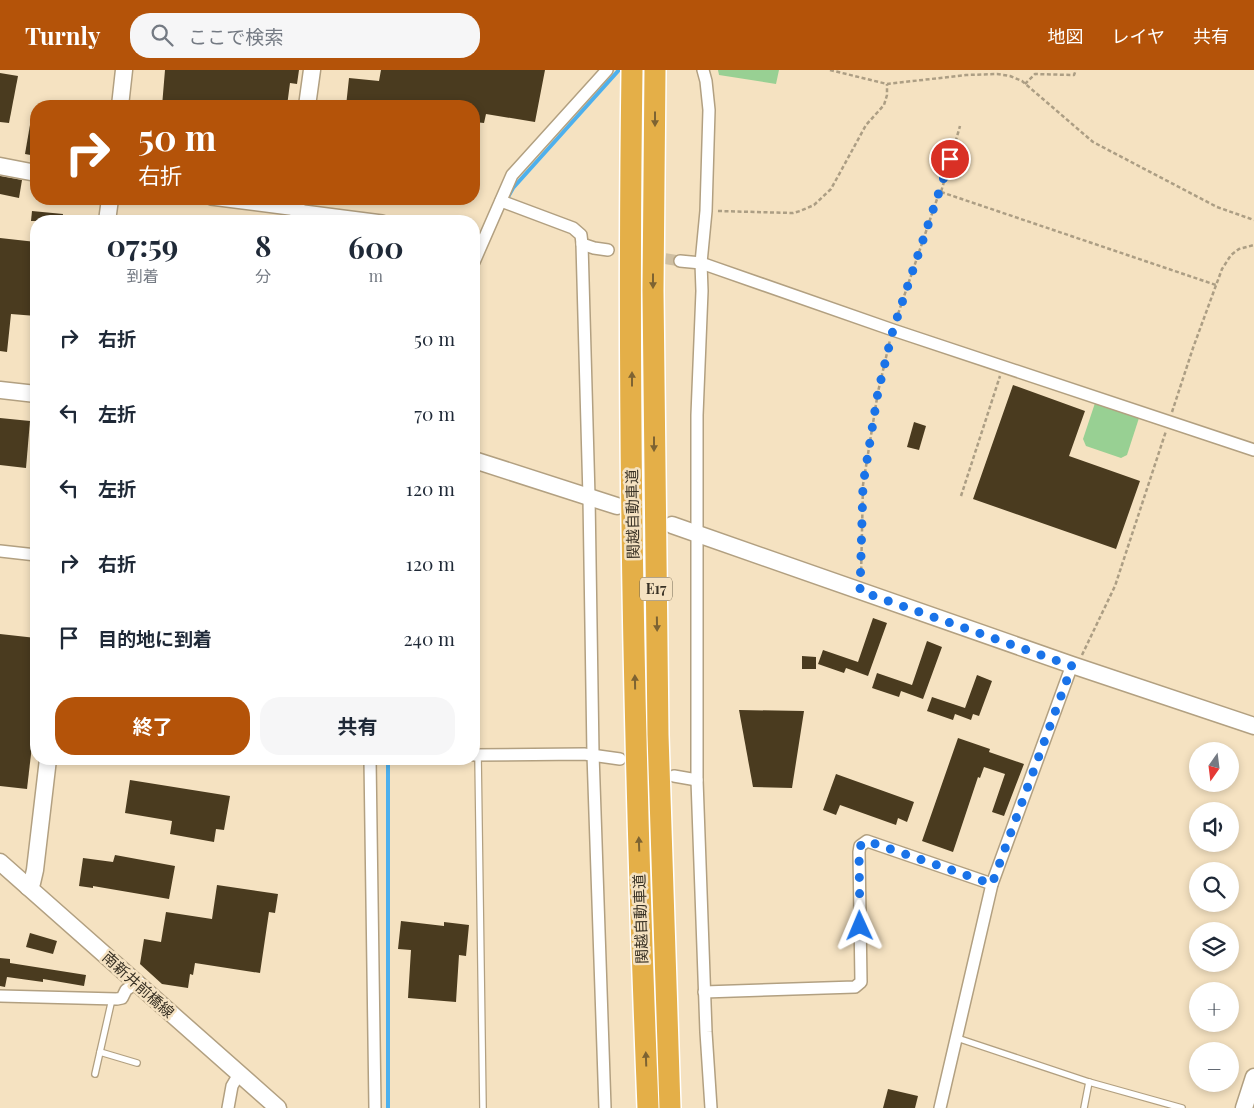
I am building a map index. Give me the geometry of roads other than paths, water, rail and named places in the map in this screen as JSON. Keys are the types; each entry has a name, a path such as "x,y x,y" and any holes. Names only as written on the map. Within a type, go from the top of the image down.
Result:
{"highway":[{"name":"関越自動車道","path":"632,70 632,469 635,734 648,1108"},
{"name":"関越自動車道","path":"655,70 653,290 658,735 670,1108"}],"street":[{"path":"121,100 124,70"},
{"path":"309,100 312,70"},
{"path":"480,233 501,201 512,175 607,70"},
{"path":"704,70 709,110 706,211 701,263 702,291 698,396 697,780 704,992 711,1108"},
{"path":"0,166 30,172"},
{"path":"501,201 573,228 581,235 589,497 593,754 605,1108"},
{"path":"298,205 322,215"},
{"path":"582,244 608,250"},
{"path":"680,261 701,263 893,330 1254,450"},
{"path":"0,390 30,393"},
{"path":"480,462 617,506"},
{"path":"672,525 1072,666 1254,726"},
{"path":"0,551 30,554"},
{"path":"940,1108 992,884 1072,666"},
{"path":"480,755 593,754 620,759"},
{"path":"28,887 32,883 35,870 47,765"},
{"path":"370,765 375,1108"},
{"path":"674,776 697,780"},
{"path":"704,992 858,986 861,982 859,852 860,846 867,841 992,884"},
{"name":"南新井前橋線","path":"0,862 278,1108"},
{"path":"0,996 112,999 122,998 126,990 136,983"},
{"path":"228,1108 232,1086 239,1074"},
{"path":"1244,1108 1254,1077"}],"lane":[{"path":"476,765 483,1108"},
{"path":"95,1074 112,999"},
{"path":"957,1038 1090,1082 1182,1108"},
{"path":"100,1052 138,1063"},
{"path":"1084,1108 1090,1082"}],"waterway":[{"path":"508,197 513,188 619,70"},
{"path":"388,765 388,1108"}],"tunnel":[{"path":"649,256 680,261"}]}
